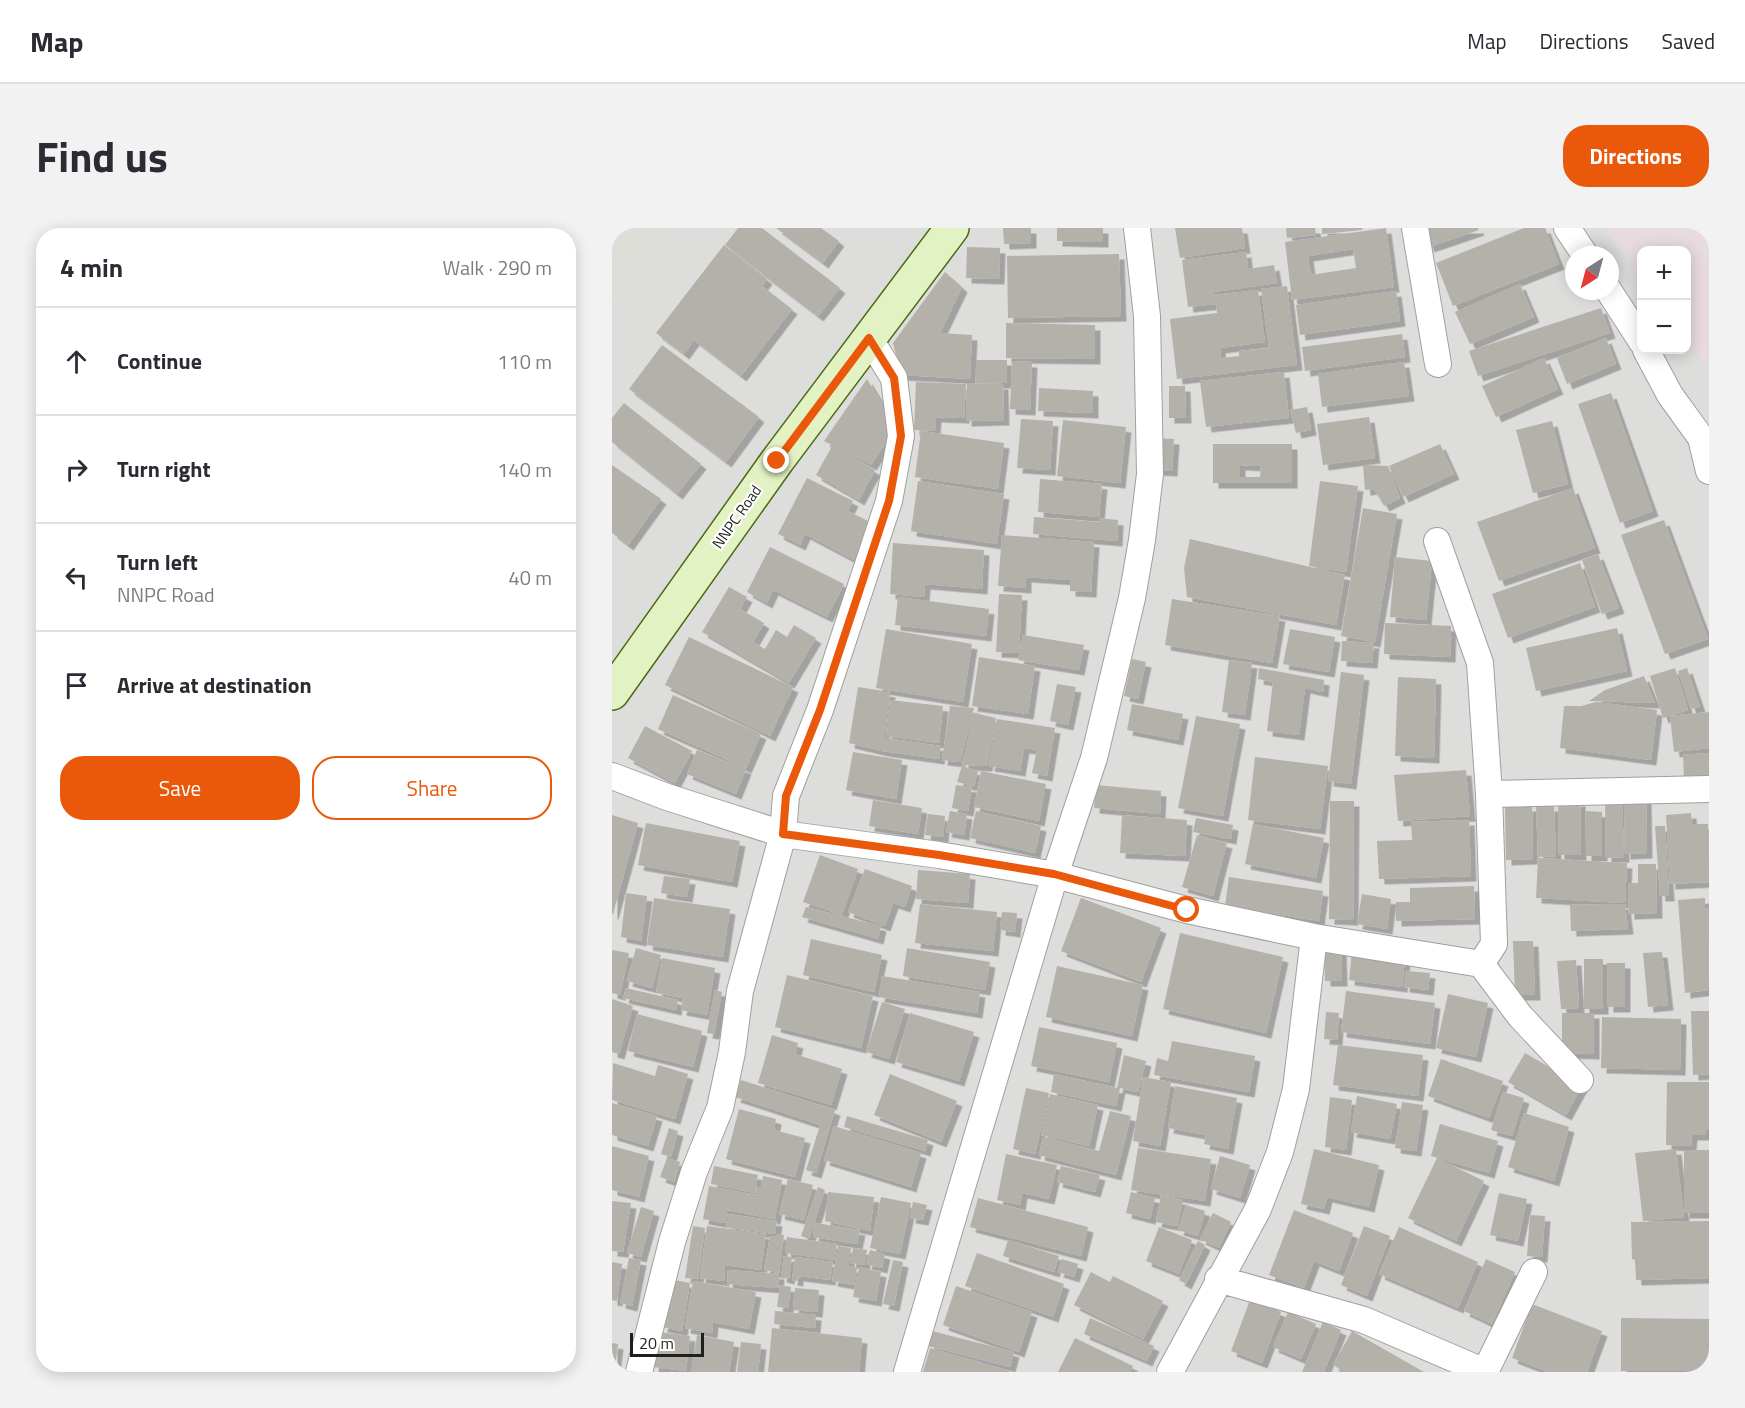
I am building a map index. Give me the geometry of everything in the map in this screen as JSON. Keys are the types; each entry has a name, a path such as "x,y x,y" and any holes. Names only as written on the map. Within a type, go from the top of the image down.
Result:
{"street":[{"name":"NNPC Road","path":"612,693 777,461 952,228"},
{"path":"907,1372 1054,874 1094,758 1130,609 1143,540 1150,474 1147,316 1137,228"},
{"path":"1415,228 1438,364"},
{"path":"1567,228 1579,246"},
{"path":"1615,300 1637,336"},
{"path":"639,1372 672,1242 694,1172 720,1108 732,1052 740,991 783,834 786,796 820,710 889,501 901,436 894,378 869,338"},
{"path":"1648,354 1671,395 1701,438 1709,471"},
{"path":"1437,541 1480,663 1489,794 1494,944 1481,964"},
{"path":"612,776 667,797 783,834 939,855 1054,874 1187,910 1314,937 1481,964 1520,1016 1580,1080"},
{"path":"1489,794 1709,789"},
{"path":"1170,1372 1258,1209 1280,1152 1296,1089 1314,937"},
{"path":"1218,1280 1364,1320 1485,1372 1534,1272"}],"shaded area":[{"path":"612,228 663,228 612,302"},
{"path":"663,228 1605,228 1618,246 1565,246 1565,300 1619,300 1619,247 1637,272 1637,354 1691,354 1691,343 1709,368 1709,1372 612,1372 612,302"},
{"path":"1605,228 1709,228 1709,368 1691,343 1691,246 1637,246 1637,272"}],"building":[{"path":"738,228 762,228 840,288 818,316 725,245"},
{"path":"776,228 821,228 839,241 823,263"},
{"path":"1003,228 1031,228 1031,243 1004,244"},
{"path":"1057,228 1103,228 1103,242 1057,241"},
{"path":"1175,228 1242,228 1245,248 1180,258"},
{"path":"1286,228 1315,228 1316,235 1287,238"},
{"path":"1322,228 1362,228 1362,230 1322,234"},
{"path":"1386,228 1394,287 1292,300 1285,242","holes":["1353,249 1356,268 1311,275 1308,256"]},
{"path":"1422,228 1478,228 1479,230 1429,247"},
{"path":"1524,228 1545,228 1559,264 1453,306 1436,263"},
{"path":"724,245 767,279 762,286 792,309 741,376 694,340 684,354 656,333"},
{"path":"967,247 1000,248 999,279 966,278"},
{"path":"1246,252 1248,269 1274,265 1277,283 1213,292 1214,295 1258,290 1265,342 1220,348 1221,358 1239,356 1239,351 1269,348 1261,289 1287,286 1297,365 1177,379 1170,319 1217,313 1216,304 1188,307 1182,260"},
{"path":"1119,254 1121,316 1008,318 1007,256"},
{"path":"945,272 962,287 940,333 972,335 970,379 901,375 893,343"},
{"path":"1520,284 1534,317 1470,344 1455,312"},
{"path":"1396,291 1400,321 1300,335 1296,305"},
{"path":"1601,308 1610,333 1478,376 1469,351"},
{"path":"1006,323 1095,325 1095,359 1006,358"},
{"path":"1402,334 1405,357 1305,371 1302,347"},
{"path":"1606,338 1616,364 1567,384 1557,358"},
{"path":"662,345 759,417 726,462 629,389"},
{"path":"1544,358 1558,389 1496,417 1482,386"},
{"path":"976,360 1007,360 1007,383 976,383"},
{"path":"1012,361 1032,362 1030,410 1010,409"},
{"path":"1404,362 1409,396 1322,407 1318,374"},
{"path":"1284,372 1289,418 1206,427 1200,381"},
{"path":"867,379 896,427 871,465 824,441"},
{"path":"916,382 966,384 964,418 936,417 935,431 914,430"},
{"path":"967,383 1003,384 1004,420 966,421"},
{"path":"1169,386 1185,386 1186,418 1169,418"},
{"path":"1039,388 1093,391 1093,413 1038,411"},
{"path":"1611,393 1653,511 1620,523 1578,404"},
{"path":"624,403 701,464 677,494 612,442 612,418"},
{"path":"1307,407 1311,430 1296,433 1290,410"},
{"path":"1369,417 1375,458 1323,465 1317,424"},
{"path":"1021,419 1053,421 1050,470 1017,468"},
{"path":"1063,420 1126,427 1120,483 1057,476"},
{"path":"1552,421 1568,484 1533,493 1516,430"},
{"path":"921,431 1004,443 998,489 915,477"},
{"path":"1156,438 1174,439 1172,471 1155,470"},
{"path":"1213,444 1292,444 1292,483 1213,483","holes":["1240,465 1261,466 1260,477 1240,477"]},
{"path":"1440,444 1454,474 1403,497 1389,466"},
{"path":"832,446 875,470 859,500 816,475"},
{"path":"612,465 661,499 628,545 612,533"},
{"path":"1363,465 1388,466 1400,498 1384,506 1374,489 1365,490"},
{"path":"807,478 853,501 848,511 874,524 856,561 805,534 800,545 778,534"},
{"path":"1040,479 1102,484 1099,517 1038,512"},
{"path":"918,481 1004,494 997,544 911,531"},
{"path":"1320,481 1358,486 1346,572 1309,566"},
{"path":"1573,488 1595,548 1499,581 1477,522"},
{"path":"1363,508 1397,514 1375,642 1341,636"},
{"path":"1034,517 1099,522 1099,518 1118,520 1117,541 1033,534"},
{"path":"1664,520 1708,639 1665,654 1621,535"},
{"path":"1002,535 1094,542 1091,592 1070,591 1070,580 1026,577 1026,588 998,586"},
{"path":"1190,539 1345,575 1336,625 1187,597 1184,568"},
{"path":"893,543 984,550 982,589 925,584 924,597 890,594"},
{"path":"770,547 844,584 827,617 773,590 767,603 747,592"},
{"path":"1598,554 1619,608 1602,614 1582,560"},
{"path":"1395,557 1432,561 1426,620 1390,617"},
{"path":"1580,563 1595,607 1508,638 1492,594"},
{"path":"729,587 747,597 740,609 764,623 753,642 765,649 776,630 787,637 794,625 816,638 789,683 702,632"},
{"path":"999,594 1022,595 1019,653 996,652"},
{"path":"898,597 989,609 986,636 895,625"},
{"path":"1172,599 1280,616 1272,663 1165,645"},
{"path":"1385,623 1451,626 1450,657 1384,654"},
{"path":"1617,628 1627,671 1536,691 1526,648"},
{"path":"886,629 972,644 963,702 876,688"},
{"path":"1290,629 1335,637 1329,672 1283,664"},
{"path":"1023,635 1084,645 1079,670 1018,660"},
{"path":"689,637 793,687 770,736 665,685"},
{"path":"1342,641 1374,643 1372,663 1341,661"},
{"path":"979,657 1035,666 1028,714 972,706"},
{"path":"1132,659 1146,662 1138,699 1124,696"},
{"path":"1229,660 1252,663 1245,715 1222,712"},
{"path":"1259,668 1324,680 1323,692 1305,688 1299,735 1267,731 1273,682 1258,679"},
{"path":"1675,668 1688,710 1663,718 1650,676"},
{"path":"1687,668 1700,707 1691,709 1678,671"},
{"path":"1341,672 1364,675 1351,784 1328,781"},
{"path":"1644,676 1655,703 1589,701 1605,690"},
{"path":"1398,677 1436,679 1434,758 1395,756"},
{"path":"1057,684 1076,687 1068,725 1050,721"},
{"path":"858,687 890,692 884,738 941,746 939,759 882,751 849,743"},
{"path":"673,695 761,734 746,768 658,729"},
{"path":"890,700 943,706 939,743 886,736"},
{"path":"1596,702 1657,710 1651,760 1560,748 1564,706 1581,706"},
{"path":"1132,704 1183,714 1178,740 1127,730"},
{"path":"950,706 974,708 960,762 942,760"},
{"path":"1709,712 1709,748 1674,752 1670,716"},
{"path":"974,713 996,718 987,766 962,765"},
{"path":"1196,716 1240,724 1223,816 1178,808"},
{"path":"997,719 1055,728 1047,776 1032,773 1037,750 1024,748 1020,771 989,766"},
{"path":"645,726 692,751 675,783 628,758"},
{"path":"697,750 746,769 736,794 687,774"},
{"path":"853,752 902,760 896,799 846,790"},
{"path":"1709,753 1709,780 1684,781 1683,755"},
{"path":"1255,757 1328,766 1320,829 1248,820"},
{"path":"962,766 978,771 974,786 957,782"},
{"path":"1466,770 1470,816 1398,821 1394,775"},
{"path":"981,771 1046,784 1039,821 974,807"},
{"path":"956,785 972,787 968,811 952,808"},
{"path":"1096,785 1161,791 1160,814 1094,808"},
{"path":"1646,796 1647,853 1625,854 1624,797"},
{"path":"1605,797 1622,797 1624,857 1606,858"},
{"path":"873,800 922,808 918,834 869,826"},
{"path":"1330,801 1354,801 1353,920 1329,919"},
{"path":"1580,801 1581,855 1559,855 1558,802"},
{"path":"1532,806 1533,859 1506,860 1505,807"},
{"path":"1536,806 1554,806 1556,856 1538,857"},
{"path":"950,811 967,814 964,835 946,832"},
{"path":"976,811 1041,826 1035,853 970,838"},
{"path":"1586,811 1602,812 1602,856 1586,856"},
{"path":"1691,813 1692,824 1708,824 1709,882 1670,884 1666,815"},
{"path":"928,814 945,816 943,837 925,835"},
{"path":"612,815 638,823 613,914 612,914"},
{"path":"1122,815 1187,820 1185,856 1120,853"},
{"path":"1196,818 1233,825 1231,839 1193,832"},
{"path":"1469,820 1471,876 1379,879 1377,841 1412,840 1411,822"},
{"path":"646,823 740,841 732,882 638,865"},
{"path":"1253,824 1324,838 1316,878 1245,864"},
{"path":"1655,826 1665,826 1669,896 1660,896"},
{"path":"1197,835 1227,843 1213,896 1182,887"},
{"path":"820,855 858,869 842,915 803,902"},
{"path":"1538,858 1627,863 1625,903 1536,898"},
{"path":"1638,864 1656,864 1657,913 1629,914 1628,883 1638,883"},
{"path":"865,869 912,886 905,907 893,903 885,926 848,912"},
{"path":"918,870 970,874 968,903 916,899"},
{"path":"664,876 690,879 687,897 661,893"},
{"path":"1229,877 1323,891 1319,921 1225,906"},
{"path":"1474,886 1475,919 1396,921 1396,902 1410,902 1410,888"},
{"path":"626,893 647,896 641,941 621,937"},
{"path":"1362,894 1391,899 1387,929 1357,924"},
{"path":"654,898 730,909 723,957 647,945"},
{"path":"1081,898 1161,928 1141,982 1061,951"},
{"path":"1705,898 1705,909 1709,908 1708,990 1685,993 1678,900"},
{"path":"920,904 997,912 993,951 915,943"},
{"path":"1625,904 1628,929 1571,931 1570,905"},
{"path":"806,907 881,926 878,939 802,917"},
{"path":"1002,912 1017,913 1015,932 1000,930"},
{"path":"1180,933 1283,957 1266,1033 1163,1009"},
{"path":"811,939 882,955 874,992 803,975"},
{"path":"1513,941 1533,941 1535,995 1515,995"},
{"path":"1324,947 1341,947 1342,981 1325,981"},
{"path":"636,948 661,955 652,988 627,981"},
{"path":"907,948 990,962 985,990 903,976"},
{"path":"612,950 629,953 620,995 612,993"},
{"path":"1352,952 1405,959 1402,987 1349,980"},
{"path":"1662,952 1668,1005 1648,1007 1643,953"},
{"path":"662,958 715,968 707,1015 681,1010 683,998 656,993"},
{"path":"1584,959 1603,959 1603,1009 1584,1009"},
{"path":"1576,960 1579,1008 1561,1009 1557,961"},
{"path":"1607,963 1625,963 1625,1007 1608,1007"},
{"path":"1057,966 1143,985 1132,1036 1046,1017"},
{"path":"1406,971 1430,973 1428,990 1404,987"},
{"path":"787,975 873,996 861,1048 775,1027"},
{"path":"882,976 980,992 977,1013 879,997"},
{"path":"626,988 678,1000 676,1010 623,998"},
{"path":"715,990 722,992 714,1034 707,1033"},
{"path":"1346,991 1435,1003 1430,1044 1341,1032"},
{"path":"1448,994 1488,1003 1476,1057 1436,1048"},
{"path":"612,999 633,1006 619,1054 612,1052"},
{"path":"882,1002 905,1009 889,1059 866,1052"},
{"path":"1691,1011 1709,1011 1709,1074 1693,1075"},
{"path":"1326,1012 1339,1013 1337,1040 1324,1039"},
{"path":"910,1013 974,1032 959,1081 896,1062"},
{"path":"1562,1013 1594,1013 1594,1054 1562,1053"},
{"path":"637,1014 702,1031 693,1067 628,1051"},
{"path":"1602,1017 1681,1019 1680,1070 1601,1068"},
{"path":"1039,1027 1117,1043 1109,1082 1031,1066"},
{"path":"772,1035 798,1043 795,1054 842,1069 831,1105 758,1083"},
{"path":"1172,1041 1255,1056 1249,1092 1154,1075 1157,1058 1168,1061"},
{"path":"1338,1045 1423,1055 1418,1096 1333,1085"},
{"path":"1525,1053 1582,1086 1566,1115 1508,1082"},
{"path":"1124,1055 1146,1061 1138,1092 1120,1088 1116,1106 1051,1092 1054,1074 1117,1088"},
{"path":"1441,1059 1503,1081 1489,1118 1428,1096"},
{"path":"613,1063 655,1076 658,1065 688,1074 675,1119 612,1100"},
{"path":"890,1074 957,1101 941,1142 874,1115"},
{"path":"1143,1077 1171,1082 1160,1146 1133,1141"},
{"path":"741,1080 835,1110 816,1173 806,1170 820,1125 735,1097"},
{"path":"1667,1082 1709,1082 1709,1130 1706,1130 1706,1135 1692,1135 1691,1146 1666,1145"},
{"path":"1175,1086 1237,1098 1228,1149 1204,1144 1206,1135 1168,1128"},
{"path":"1026,1088 1049,1093 1035,1154 1013,1149"},
{"path":"1503,1092 1524,1098 1512,1136 1491,1130"},
{"path":"1050,1094 1098,1105 1089,1146 1041,1135"},
{"path":"1357,1096 1397,1104 1390,1139 1351,1132"},
{"path":"1330,1097 1352,1100 1346,1150 1325,1147"},
{"path":"1402,1102 1423,1105 1416,1151 1395,1148"},
{"path":"612,1103 657,1116 648,1146 612,1135"},
{"path":"739,1109 776,1119 774,1130 805,1138 795,1177 726,1159"},
{"path":"1110,1111 1131,1116 1116,1175 1039,1155 1043,1137 1099,1151"},
{"path":"1524,1113 1569,1127 1554,1181 1508,1167"},
{"path":"847,1116 928,1140 925,1151 844,1127"},
{"path":"1440,1124 1498,1141 1489,1173 1431,1156"},
{"path":"834,1126 921,1153 911,1187 824,1160"},
{"path":"669,1128 678,1131 671,1157 661,1154"},
{"path":"612,1146 649,1156 639,1197 612,1190"},
{"path":"1138,1148 1211,1159 1205,1201 1131,1190"},
{"path":"1314,1149 1379,1165 1369,1207 1327,1197 1324,1209 1301,1204"},
{"path":"1676,1149 1684,1217 1643,1221 1635,1153"},
{"path":"1684,1150 1709,1150 1709,1213 1684,1213"},
{"path":"1006,1154 1057,1165 1049,1199 1022,1193 1020,1205 997,1200"},
{"path":"1220,1156 1250,1165 1240,1198 1211,1189"},
{"path":"667,1158 680,1162 674,1182 660,1177"},
{"path":"1437,1158 1484,1181 1456,1241 1408,1218"},
{"path":"714,1166 758,1175 755,1193 711,1184"},
{"path":"1061,1166 1100,1175 1095,1192 1057,1182"},
{"path":"763,1176 782,1180 775,1219 727,1210 725,1223 703,1219 709,1186 756,1195 757,1187 761,1188"},
{"path":"788,1179 813,1185 804,1220 779,1214"},
{"path":"818,1187 825,1190 809,1239 801,1236"},
{"path":"828,1192 874,1197 870,1231 825,1221"},
{"path":"1131,1192 1155,1198 1150,1219 1126,1213"},
{"path":"1499,1193 1527,1199 1518,1241 1490,1235"},
{"path":"1161,1195 1183,1200 1177,1226 1156,1222"},
{"path":"881,1197 911,1203 900,1254 870,1248"},
{"path":"978,1198 1088,1227 1081,1256 970,1227"},
{"path":"612,1201 631,1203 623,1252 612,1251"},
{"path":"913,1202 927,1205 923,1220 910,1218"},
{"path":"1186,1205 1205,1211 1198,1236 1178,1230"},
{"path":"641,1207 654,1211 641,1257 627,1253"},
{"path":"1294,1210 1353,1233 1339,1271 1314,1261 1304,1288 1269,1275"},
{"path":"1213,1213 1231,1222 1219,1248 1200,1239"},
{"path":"728,1214 777,1221 775,1234 726,1227"},
{"path":"1530,1215 1545,1216 1542,1257 1527,1256"},
{"path":"1709,1221 1709,1278 1636,1280 1635,1260 1632,1259 1631,1222"},
{"path":"815,1223 860,1230 857,1244 813,1237"},
{"path":"693,1226 705,1228 698,1279 685,1278"},
{"path":"707,1226 766,1234 761,1270 725,1265 724,1281 700,1278"},
{"path":"1364,1226 1390,1236 1367,1296 1341,1285"},
{"path":"1159,1227 1192,1240 1179,1274 1146,1261"},
{"path":"1399,1227 1478,1262 1458,1308 1379,1274"},
{"path":"776,1234 784,1235 779,1273 764,1270 770,1236 776,1237"},
{"path":"787,1237 837,1244 834,1260 785,1253"},
{"path":"1008,1240 1059,1256 1054,1272 1003,1256"},
{"path":"1198,1241 1205,1245 1186,1284 1179,1280"},
{"path":"838,1246 851,1248 848,1266 857,1268 854,1285 832,1281"},
{"path":"853,1248 867,1250 864,1265 850,1263"},
{"path":"870,1250 885,1254 882,1268 866,1264"},
{"path":"977,1253 1064,1284 1053,1317 965,1286"},
{"path":"784,1256 792,1257 789,1279 781,1277"},
{"path":"795,1257 833,1262 830,1280 798,1276 798,1281 792,1280"},
{"path":"629,1258 641,1260 632,1306 620,1303"},
{"path":"1062,1259 1078,1264 1074,1277 1058,1272"},
{"path":"1486,1259 1515,1272 1492,1324 1464,1311"},
{"path":"893,1260 903,1262 894,1306 883,1304"},
{"path":"612,1262 622,1264 617,1301 612,1300"},
{"path":"859,1267 881,1272 876,1301 853,1297"},
{"path":"728,1270 779,1274 778,1288 727,1284"},
{"path":"1091,1272 1110,1282 1113,1276 1163,1301 1143,1339 1074,1305"},
{"path":"669,1279 690,1283 682,1331 662,1327"},
{"path":"693,1281 756,1292 749,1329 713,1322 712,1333 685,1328"},
{"path":"780,1285 791,1287 788,1308 777,1307"},
{"path":"956,1286 1032,1312 1019,1352 943,1325"},
{"path":"795,1288 819,1290 817,1312 793,1310"},
{"path":"1250,1300 1281,1312 1262,1363 1231,1351"},
{"path":"1532,1304 1602,1331 1587,1372 1548,1372 1512,1358"},
{"path":"775,1311 816,1315 815,1328 774,1324"},
{"path":"1288,1312 1316,1324 1301,1359 1273,1347"},
{"path":"1090,1318 1154,1346 1147,1361 1084,1334"},
{"path":"1621,1318 1709,1319 1709,1371 1621,1371"},
{"path":"1323,1322 1341,1330 1324,1372 1302,1372"},
{"path":"772,1328 862,1338 859,1372 768,1372"},
{"path":"932,1331 1014,1352 1010,1367 928,1346"},
{"path":"1352,1331 1424,1372 1345,1372 1333,1365"},
{"path":"658,1332 690,1336 686,1371 653,1367"},
{"path":"697,1335 734,1342 729,1372 691,1372"},
{"path":"1075,1338 1133,1366 1130,1372 1058,1372"},
{"path":"741,1342 761,1344 758,1372 737,1372"},
{"path":"612,1343 618,1344 615,1368 612,1368"},
{"path":"930,1348 1010,1371 1010,1372 923,1372"}],"route":[{"path":"777,461 869,338 894,378 901,436 889,501 820,710 786,796 783,834 939,855 1054,874 1187,910"}]}
